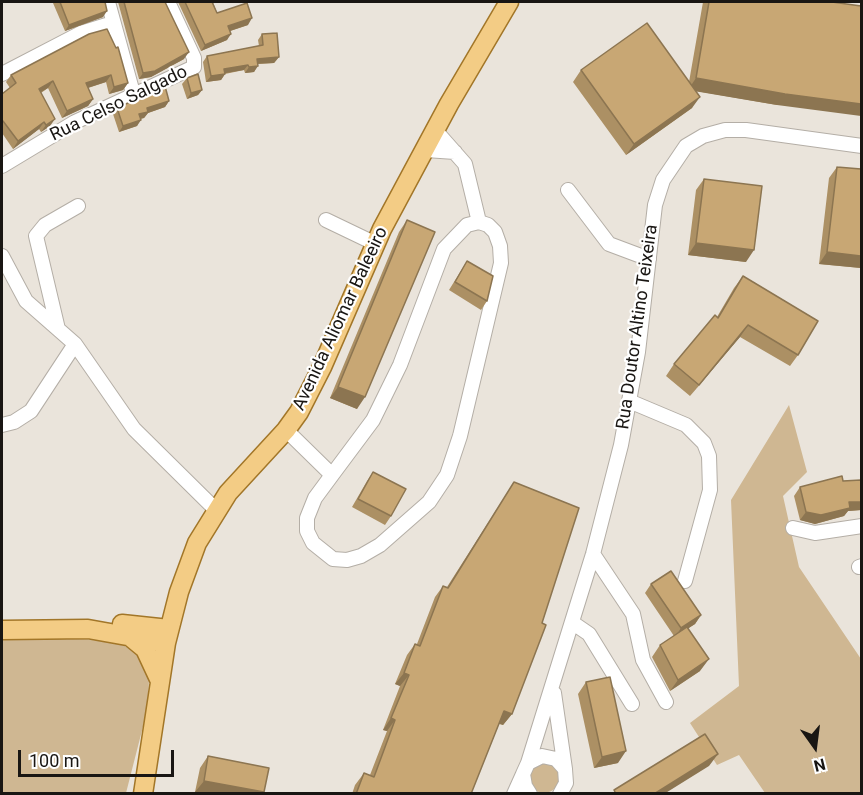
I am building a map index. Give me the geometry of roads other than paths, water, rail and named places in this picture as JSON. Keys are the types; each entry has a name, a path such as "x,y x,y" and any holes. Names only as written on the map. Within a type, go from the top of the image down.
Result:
{"main road":[{"name":"Avenida Aliomar Baleeiro","path":"143,794 167,636 179,592 197,543 216,510 241,478 286,430 310,390 376,244 435,130 509,2"},
{"path":"128,629 154,615 179,592"},
{"path":"128,629 145,650 160,681"},
{"path":"2,630 128,629 167,636"}],"street":[{"path":"108,2 133,93"},
{"name":"Rua Celso Salgado","path":"2,166 75,122 133,93 191,69 194,64 192,54 168,2"},
{"path":"2,74 81,33 113,23"},
{"name":"Rua Doutor Altino Teixeira","path":"514,794 526,769 573,623 621,445 656,205 663,180 686,146 704,136 725,130 746,129 861,146"},
{"path":"435,130 465,164 479,222"},
{"path":"426,150 455,152"},
{"path":"568,190 609,243 649,259"},
{"path":"58,329 36,236 45,225 78,206"},
{"path":"326,220 376,244"},
{"path":"479,222 488,225 495,232 500,246 501,263 471,393 447,475 429,502 401,528 380,545 347,560 333,559 324,554 313,543 307,531 307,519 315,498 332,475 373,420 400,365 444,249 467,225 479,222"},
{"path":"2,257 26,301 75,344 139,435 216,510"},
{"path":"2,425 14,422 31,411 75,344"},
{"path":"629,401 686,425 704,443 708,456 710,490 685,581"},
{"path":"286,430 332,475"},
{"path":"793,528 815,533 861,525"},
{"path":"593,554 633,614 643,660 666,702"},
{"path":"573,623 589,634 632,704"},
{"name":"Rua Doutor Altino Teixeira","path":"553,688 566,772 575,794"},
{"path":"530,794 525,786 526,769 534,759 549,756 556,759 566,772 567,783 560,794"}]}
